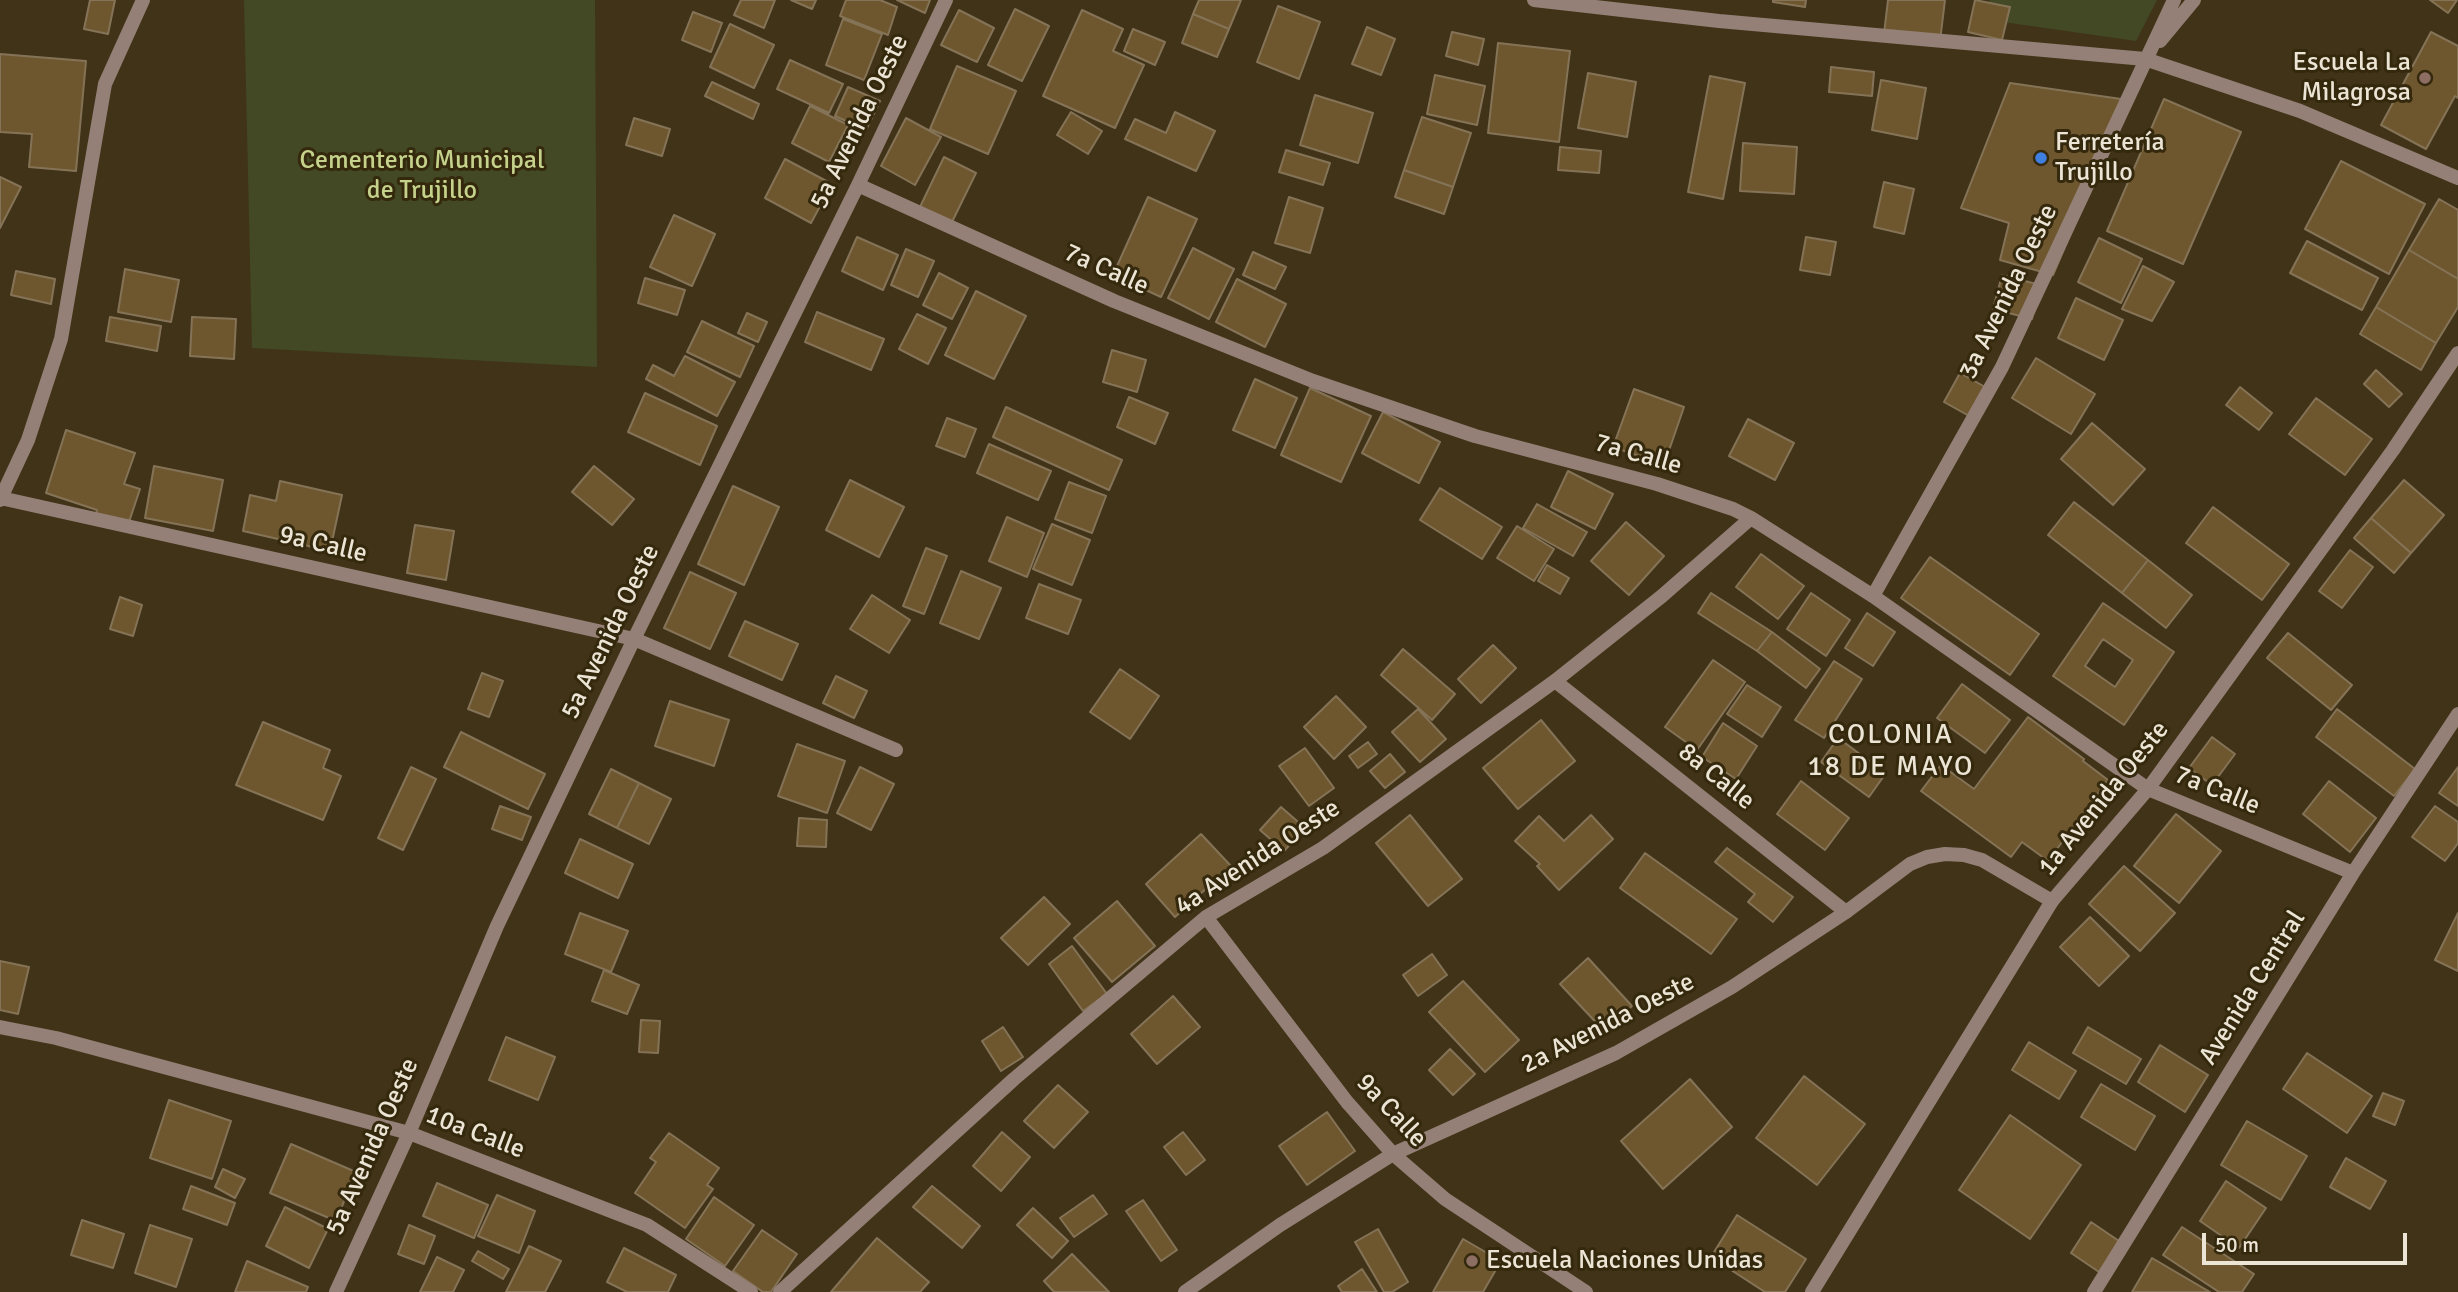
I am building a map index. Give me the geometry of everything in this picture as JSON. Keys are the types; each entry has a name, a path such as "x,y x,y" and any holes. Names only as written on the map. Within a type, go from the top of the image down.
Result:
{"street":[{"path":"1,499 28,440 61,339 105,84 143,0"},
{"name":"5a Avenida Oeste","path":"336,1292 409,1133 497,926 946,0"},
{"path":"1534,0 1732,23 2145,59 2300,111 2458,178"},
{"name":"3a Avenida Oeste","path":"1873,596 2002,367 2174,0"},
{"path":"2145,59 2194,0"},
{"name":"7a Calle","path":"858,185 1114,301 1313,381 1475,436 1657,484 1733,509 1873,596 2148,789 2353,873"},
{"name":"1a Avenida Oeste","path":"1812,1292 2052,901 2148,789 2385,461 2458,353"},
{"name":"9a Calle","path":"1,499 634,639 896,750"},
{"name":"4a Avenida Oeste","path":"780,1292 1014,1079 1206,917 1323,848 1555,681 1662,596 1751,518"},
{"name":"8a Calle","path":"1555,681 1846,912"},
{"name":"Avenida Central","path":"2094,1292 2353,873 2458,714"},
{"name":"2a Avenida Oeste","path":"1185,1292 1280,1225 1393,1154 1616,1052 1732,987 1846,912 1910,864 1945,854 1964,855 1982,860 2052,901"},
{"name":"9a Calle","path":"1206,917 1347,1102 1393,1154 1445,1199 1586,1292"},
{"name":"10a Calle","path":"0,1027 57,1038 409,1133 648,1225 751,1292"}],"green space":[{"name":"Cementerio Municipal de Trujillo","path":"244,0 595,0 597,367 252,348"},
{"path":"1990,0 2157,0 2136,41 1982,19"}],"building":[{"path":"90,0 115,0 108,34 84,29"},
{"path":"741,0 775,0 764,28 734,15"},
{"path":"791,0 816,0 812,9"},
{"path":"846,0 880,0 897,7 888,35 840,16"},
{"path":"897,0 930,0 925,13"},
{"path":"1199,0 1241,0 1229,29 1193,14"},
{"path":"1773,0 1806,0 1805,7"},
{"path":"1888,0 1945,0 1940,41 1884,34"},
{"path":"1975,0 2010,7 2002,40 1968,32"},
{"path":"2430,0 2457,0 2448,13"},
{"path":"1278,6 1320,22 1299,79 1257,62"},
{"path":"1015,9 1049,26 1022,81 988,65"},
{"path":"959,10 994,28 977,62 941,45"},
{"path":"1082,10 1123,29 1113,51 1144,65 1115,128 1043,96"},
{"path":"693,12 722,23 711,52 682,40"},
{"path":"1193,14 1229,29 1217,57 1182,43"},
{"path":"843,19 882,34 864,80 826,65"},
{"path":"730,24 774,45 754,88 710,67"},
{"path":"1367,27 1395,39 1381,75 1352,64"},
{"path":"1133,29 1165,42 1155,65 1124,51"},
{"path":"1452,32 1484,39 1478,65 1446,56"},
{"path":"2431,32 2458,46 2458,98 2455,96 2426,149 2381,125"},
{"path":"1498,43 1570,51 1559,142 1488,133"},
{"path":"0,54 86,61 76,171 29,167 32,134 0,132"},
{"path":"790,60 843,84 829,113 777,89"},
{"path":"957,66 1016,91 988,154 930,129"},
{"path":"1831,67 1874,72 1872,96 1829,92"},
{"path":"1588,73 1636,82 1627,137 1578,128"},
{"path":"1435,75 1485,86 1477,125 1427,114"},
{"path":"1710,76 1745,83 1723,199 1688,192"},
{"path":"1881,80 1926,88 1917,139 1872,130"},
{"path":"712,82 759,104 753,119 705,96"},
{"path":"2010,83 2128,100 2053,275 2000,260 2009,223 1961,208"},
{"path":"848,87 880,101 866,130 835,116"},
{"path":"1315,95 1373,113 1358,163 1300,145"},
{"path":"2164,99 2241,132 2183,264 2107,231"},
{"path":"810,106 848,125 829,162 792,143"},
{"path":"1071,112 1102,131 1088,154 1057,135"},
{"path":"1175,112 1215,131 1196,171 1125,139 1135,119 1166,133"},
{"path":"1422,117 1471,133 1453,187 1404,170"},
{"path":"634,118 670,129 662,156 626,145"},
{"path":"906,118 941,137 915,185 881,166"},
{"path":"1743,143 1797,147 1794,194 1740,191"},
{"path":"1560,147 1601,151 1599,173 1558,170"},
{"path":"1286,150 1330,163 1323,185 1279,172"},
{"path":"944,157 976,173 951,224 919,209"},
{"path":"785,159 832,184 811,223 765,198"},
{"path":"2341,161 2425,204 2389,274 2305,229"},
{"path":"1404,170 1453,187 1444,214 1395,197"},
{"path":"0,177 21,187 0,228"},
{"path":"1884,182 1914,189 1904,234 1874,227"},
{"path":"1148,197 1197,219 1161,297 1113,275"},
{"path":"1289,197 1323,208 1310,253 1275,243"},
{"path":"2439,199 2458,210 2458,279 2409,250"},
{"path":"674,215 715,234 692,286 650,267"},
{"path":"857,237 898,255 883,290 842,271"},
{"path":"1806,237 1836,242 1830,275 1800,270"},
{"path":"2099,238 2142,259 2121,303 2078,282"},
{"path":"2307,241 2378,278 2362,310 2290,273"},
{"path":"1193,248 1234,269 1209,319 1168,298"},
{"path":"906,249 934,261 918,297 891,285"},
{"path":"2409,250 2458,279 2458,307 2436,343 2376,307"},
{"path":"1253,252 1286,267 1275,289 1243,275"},
{"path":"2143,266 2174,282 2152,321 2122,309"},
{"path":"125,269 179,280 171,322 118,312"},
{"path":"16,271 55,279 51,304 11,295"},
{"path":"939,273 968,288 952,319 923,305"},
{"path":"2002,275 2040,285 2032,319 1993,309"},
{"path":"645,278 685,290 677,315 638,303"},
{"path":"1237,279 1286,304 1265,347 1216,322"},
{"path":"976,291 1026,316 994,379 945,355"},
{"path":"2076,298 2123,320 2104,360 2058,338"},
{"path":"2376,307 2436,343 2421,370 2360,334"},
{"path":"817,312 884,339 871,370 805,342"},
{"path":"747,313 767,322 758,342 738,333"},
{"path":"917,314 946,328 928,364 899,349"},
{"path":"110,317 161,326 157,351 106,341"},
{"path":"192,317 236,319 234,359 190,356"},
{"path":"702,321 754,346 740,377 687,352"},
{"path":"1112,350 1146,360 1137,392 1103,382"},
{"path":"685,356 735,382 717,416 646,379 653,365 674,376"},
{"path":"2036,358 2095,394 2071,434 2012,398"},
{"path":"2376,370 2402,394 2389,407 2364,384"},
{"path":"1960,373 1987,388 1971,417 1944,402"},
{"path":"1255,379 1297,398 1275,448 1233,430"},
{"path":"2240,387 2272,413 2259,430 2226,405"},
{"path":"1310,388 1371,416 1341,482 1281,455"},
{"path":"1634,389 1684,407 1664,465 1613,447"},
{"path":"645,393 717,426 700,465 628,432"},
{"path":"1129,397 1168,413 1155,444 1117,427"},
{"path":"2316,398 2372,439 2345,475 2289,434"},
{"path":"1006,407 1122,460 1109,490 993,437"},
{"path":"1383,412 1440,442 1419,483 1362,453"},
{"path":"947,418 976,429 965,457 936,446"},
{"path":"1748,419 1794,443 1775,480 1729,456"},
{"path":"2092,423 2145,469 2113,505 2061,459"},
{"path":"66,430 135,453 124,484 140,489 128,525 96,514 97,510 46,493"},
{"path":"989,444 1051,471 1038,500 977,473"},
{"path":"154,466 223,480 213,531 145,518"},
{"path":"594,466 634,499 612,525 572,492"},
{"path":"1568,471 1613,494 1595,529 1551,507"},
{"path":"850,480 904,507 879,557 826,530"},
{"path":"2404,480 2444,515 2411,553 2371,518"},
{"path":"280,481 342,495 330,551 243,531 250,495 276,501"},
{"path":"1069,482 1106,496 1092,533 1055,519"},
{"path":"733,486 779,507 744,585 698,564"},
{"path":"1440,488 1502,527 1482,559 1420,520"},
{"path":"2074,502 2148,560 2122,593 2048,535"},
{"path":"1537,504 1587,532 1573,556 1523,528"},
{"path":"2213,507 2289,564 2262,600 2186,543"},
{"path":"1007,517 1044,533 1027,577 989,561"},
{"path":"2371,518 2411,553 2394,573 2354,538"},
{"path":"1626,522 1664,556 1629,595 1591,561"},
{"path":"1052,524 1090,540 1072,585 1033,569"},
{"path":"415,525 454,531 446,580 407,573"},
{"path":"1517,526 1554,549 1534,581 1497,558"},
{"path":"926,548 947,556 924,614 903,606"},
{"path":"2350,550 2373,567 2342,608 2319,591"},
{"path":"1761,554 1804,586 1778,619 1736,587"},
{"path":"1930,557 2039,634 2010,675 1901,598"},
{"path":"2148,560 2192,595 2166,628 2122,593"},
{"path":"1547,565 1569,578 1560,594 1538,581"},
{"path":"961,571 1001,588 979,639 940,623"},
{"path":"690,572 736,593 710,649 664,628"},
{"path":"1039,584 1081,600 1068,634 1026,618"},
{"path":"1711,593 1772,632 1757,651 1698,613"},
{"path":"1811,593 1850,620 1826,656 1787,629"},
{"path":"872,595 910,620 889,653 850,629"},
{"path":"120,597 142,605 133,636 110,629"},
{"path":"2103,603 2174,652 2124,725 2053,676","holes":["2103,639 2133,660 2115,687 2085,666"]},
{"path":"1867,613 1895,632 1873,666 1845,648"},
{"path":"745,621 798,644 782,680 729,656"},
{"path":"1772,632 1820,669 1806,688 1757,651"},
{"path":"2288,633 2352,685 2331,710 2267,658"},
{"path":"1493,645 1516,668 1481,703 1458,679"},
{"path":"1403,649 1455,694 1432,720 1381,675"},
{"path":"1713,660 1745,682 1697,750 1665,727"},
{"path":"1834,661 1862,679 1824,738 1795,720"},
{"path":"1120,669 1159,696 1130,739 1090,712"},
{"path":"482,673 503,681 489,717 468,709"},
{"path":"836,676 867,691 854,718 823,703"},
{"path":"1962,684 2010,720 1985,753 1937,718"},
{"path":"1747,685 1781,707 1762,737 1727,714"},
{"path":"1336,696 1366,727 1334,759 1304,727"},
{"path":"670,701 729,720 714,766 655,746"},
{"path":"1418,709 1446,739 1420,762 1392,732"},
{"path":"2337,709 2415,769 2394,796 2316,737"},
{"path":"2028,717 2108,780 2048,861 2022,842 2011,857 1921,791 1941,765 1974,789"},
{"path":"1541,720 1575,761 1518,809 1483,768"},
{"path":"263,722 330,750 323,768 341,776 323,820 236,785"},
{"path":"1723,723 1757,746 1736,779 1702,757"},
{"path":"461,732 545,774 528,809 444,767"},
{"path":"2212,737 2235,754 2212,785 2189,768"},
{"path":"1838,738 1886,773 1869,797 1821,762"},
{"path":"1368,742 1377,754 1358,768 1349,756"},
{"path":"797,744 845,761 827,813 778,796"},
{"path":"1305,748 1334,788 1309,806 1279,766"},
{"path":"1390,754 1405,772 1385,788 1370,771"},
{"path":"411,767 436,779 403,850 378,838"},
{"path":"860,767 894,784 871,830 837,813"},
{"path":"2458,767 2458,806 2439,793"},
{"path":"611,769 639,783 617,828 589,814"},
{"path":"1801,781 1849,818 1825,850 1777,814"},
{"path":"2329,781 2376,818 2350,852 2303,814"},
{"path":"639,783 671,799 649,844 617,828"},
{"path":"500,806 531,817 522,840 492,829"},
{"path":"2435,806 2458,822 2458,843 2445,861 2412,837"},
{"path":"1281,807 1305,828 1284,851 1260,830"},
{"path":"2176,814 2221,851 2179,903 2134,866"},
{"path":"1410,815 1462,879 1428,906 1376,843"},
{"path":"1591,815 1613,839 1559,890 1537,866 1540,864 1515,841 1539,816 1564,841"},
{"path":"799,818 827,820 826,847 797,846"},
{"path":"1201,834 1231,866 1175,917 1146,884"},
{"path":"580,839 633,864 618,898 565,873"},
{"path":"1727,848 1793,897 1773,922 1748,902 1755,894 1715,862"},
{"path":"1645,853 1737,919 1711,954 1620,888"},
{"path":"2124,866 2175,913 2140,951 2089,904"},
{"path":"1044,897 1070,924 1028,965 1001,938"},
{"path":"1117,901 1155,946 1112,982 1074,938"},
{"path":"580,913 628,931 611,972 565,954"},
{"path":"2458,913 2458,971 2435,960"},
{"path":"2090,917 2129,956 2099,986 2060,947"},
{"path":"1072,946 1107,994 1083,1011 1049,964"},
{"path":"1432,954 1447,975 1418,996 1403,975"},
{"path":"1588,958 1632,1006 1604,1031 1560,984"},
{"path":"0,961 29,967 18,1014 0,1010"},
{"path":"604,970 639,985 627,1014 592,1001"},
{"path":"1463,981 1519,1040 1485,1072 1429,1012"},
{"path":"1173,996 1200,1027 1157,1064 1131,1034"},
{"path":"641,1020 660,1021 658,1053 639,1052"},
{"path":"1003,1027 1023,1057 1001,1071 982,1041"},
{"path":"2088,1027 2141,1059 2126,1084 2073,1053"},
{"path":"506,1037 555,1057 538,1100 489,1080"},
{"path":"2029,1042 2076,1071 2059,1099 2012,1070"},
{"path":"2160,1045 2208,1075 2185,1112 2138,1082"},
{"path":"1450,1049 1475,1074 1453,1095 1429,1070"},
{"path":"2307,1053 2372,1096 2347,1133 2283,1089"},
{"path":"1804,1076 1865,1124 1817,1185 1756,1138"},
{"path":"1690,1079 1732,1127 1663,1189 1621,1141"},
{"path":"2101,1084 2155,1116 2135,1150 2081,1117"},
{"path":"1058,1085 1088,1112 1054,1148 1024,1121"},
{"path":"2383,1093 2404,1101 2395,1125 2373,1116"},
{"path":"169,1100 231,1121 212,1179 150,1158"},
{"path":"1327,1112 1355,1151 1307,1185 1279,1146"},
{"path":"2010,1115 2081,1165 2030,1239 1959,1190"},
{"path":"2247,1121 2307,1156 2281,1200 2221,1165"},
{"path":"1002,1132 1030,1157 1001,1191 973,1166"},
{"path":"1183,1132 1205,1160 1186,1175 1164,1147"},
{"path":"669,1133 719,1168 707,1185 713,1189 685,1228 635,1193 656,1162 650,1158"},
{"path":"291,1144 356,1172 336,1221 270,1193"},
{"path":"2346,1158 2386,1181 2370,1209 2330,1187"},
{"path":"223,1169 245,1179 235,1198 215,1187"},
{"path":"2226,1181 2266,1208 2239,1248 2200,1221"},
{"path":"437,1183 488,1205 474,1238 423,1216"},
{"path":"191,1186 235,1203 227,1225 183,1209"},
{"path":"932,1186 980,1226 962,1248 913,1207"},
{"path":"497,1195 535,1211 519,1253 478,1236"},
{"path":"1093,1195 1107,1214 1074,1237 1060,1218"},
{"path":"714,1197 754,1225 725,1266 686,1239"},
{"path":"1143,1200 1177,1250 1161,1261 1126,1211"},
{"path":"285,1207 328,1229 309,1268 266,1246"},
{"path":"1033,1208 1068,1241 1052,1258 1017,1225"},
{"path":"1737,1215 1806,1259 1785,1292 1765,1292 1711,1257"},
{"path":"82,1220 124,1234 113,1268 71,1255"},
{"path":"2091,1222 2119,1241 2099,1272 2071,1253"},
{"path":"150,1225 192,1239 176,1287 135,1273"},
{"path":"409,1225 435,1236 424,1264 398,1254"},
{"path":"2182,1227 2254,1274 2242,1292 2219,1292 2163,1255"},
{"path":"1378,1229 1408,1282 1392,1292 1384,1292 1355,1242"},
{"path":"762,1230 797,1254 771,1292 763,1292 733,1271"},
{"path":"877,1238 929,1282 920,1292 831,1292"},
{"path":"1463,1239 1501,1261 1483,1292 1433,1292"},
{"path":"529,1246 561,1261 545,1292 506,1292"},
{"path":"624,1248 676,1275 668,1292 627,1292 607,1282"},
{"path":"478,1251 509,1269 503,1279 472,1261"},
{"path":"1072,1254 1109,1292 1054,1292 1044,1281"},
{"path":"437,1257 464,1270 453,1292 420,1292"},
{"path":"2152,1258 2210,1292 2132,1292"},
{"path":"247,1261 308,1287 306,1292 235,1292"},
{"path":"1362,1269 1377,1292 1342,1292 1338,1286"}],"place":[{"name":"Escuela La Milagrosa","path":"2425,78"},
{"name":"Ferretería Trujillo","path":"2041,158"},
{"name":"Escuela Naciones Unidas","path":"1472,1261"}],"district":[{"name":"COLONIA 18 DE MAYO","path":"1891,752"}]}
